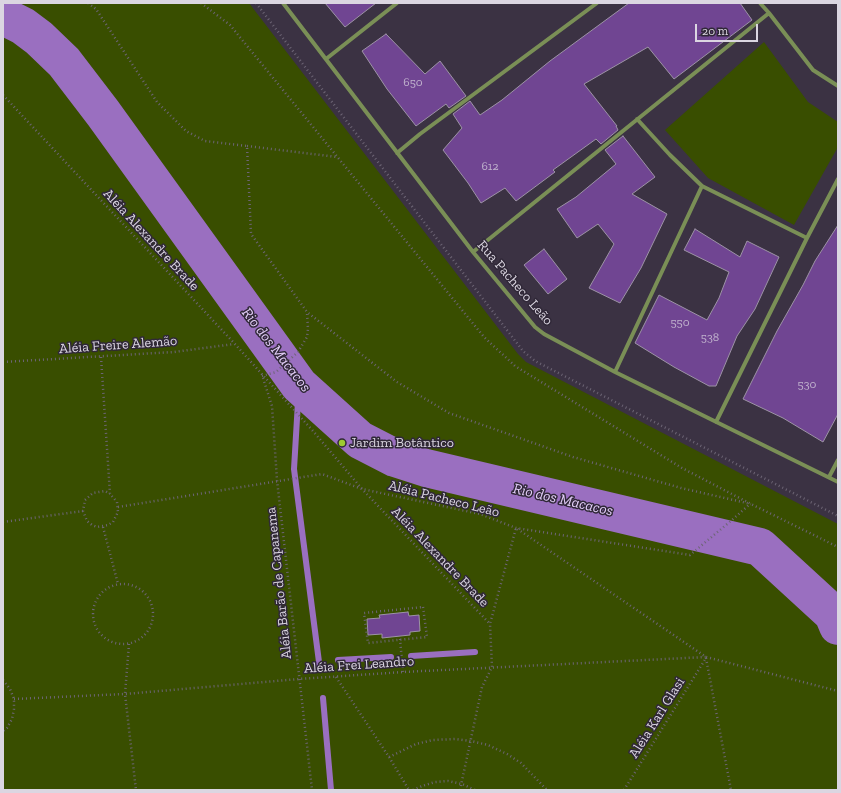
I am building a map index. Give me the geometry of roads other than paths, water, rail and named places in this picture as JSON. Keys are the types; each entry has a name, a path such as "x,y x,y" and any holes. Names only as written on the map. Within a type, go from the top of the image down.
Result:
{"street":[{"name":"Rua Pacheco Leão","path":"283,3 473,252 535,327 544,334 615,372 838,482"},
{"path":"326,59 397,3"},
{"path":"397,153 420,134 598,3"},
{"path":"760,3 813,70 838,86"},
{"path":"473,252 769,13"},
{"path":"637,119 670,155 702,186 807,238"},
{"path":"716,422 807,238 838,179"},
{"path":"615,372 702,186"},
{"path":"829,477 838,460"}],"waterway":[{"name":"Rio dos Macacos","path":"3,16 23,26 39,38 64,62 103,113 299,385 360,440 395,458 426,468 760,547 833,614 838,626"},
{"path":"299,385 294,469 319,662 318,667"},
{"path":"411,656 475,652"},
{"path":"338,660 391,657"},
{"path":"323,698 331,790"}],"place":[{"name":"Jardim Botântico","path":"342,443"}]}
